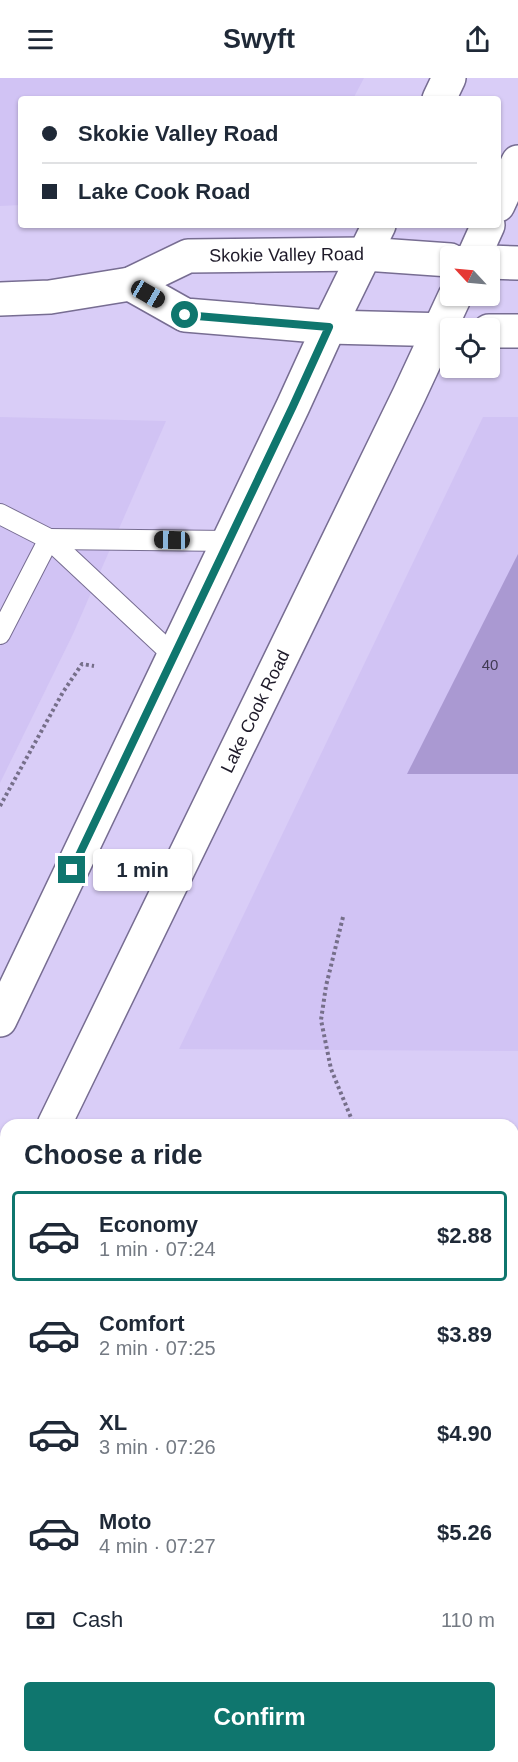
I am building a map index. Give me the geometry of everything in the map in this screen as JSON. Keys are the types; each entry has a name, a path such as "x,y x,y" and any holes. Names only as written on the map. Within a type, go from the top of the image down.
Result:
{"main road":[{"path":"441,96 449,78"},
{"path":"501,199 518,162"},
{"path":"0,1020 378,228"},
{"path":"479,246 487,228"},
{"name":"Skokie Valley Road","path":"0,299 50,297 129,284 189,256 365,254 440,259"},
{"path":"500,262 518,263"},
{"path":"129,284 185,315 329,327 440,330"},
{"path":"500,331 518,332"},
{"name":"Lake Cook Road","path":"57,1119 404,406 440,339"}],"lane":[{"path":"0,514 49,538 174,656"},
{"path":"49,538 230,541"},
{"path":"0,634 49,538"}],"path":[{"path":"0,806 63,692 82,664 94,666"},
{"path":"343,916 326,986 321,1020 331,1069 352,1119"}],"shaded area":[{"path":"0,78 364,78 355,96 18,96 18,205 0,206"},
{"path":"0,417 166,421 73,634 0,783"},
{"path":"483,417 518,417 518,1051 179,1049"}],"building":[{"path":"518,554 518,774 407,774"}],"route":[{"path":"72,870 329,327 185,315"}]}
